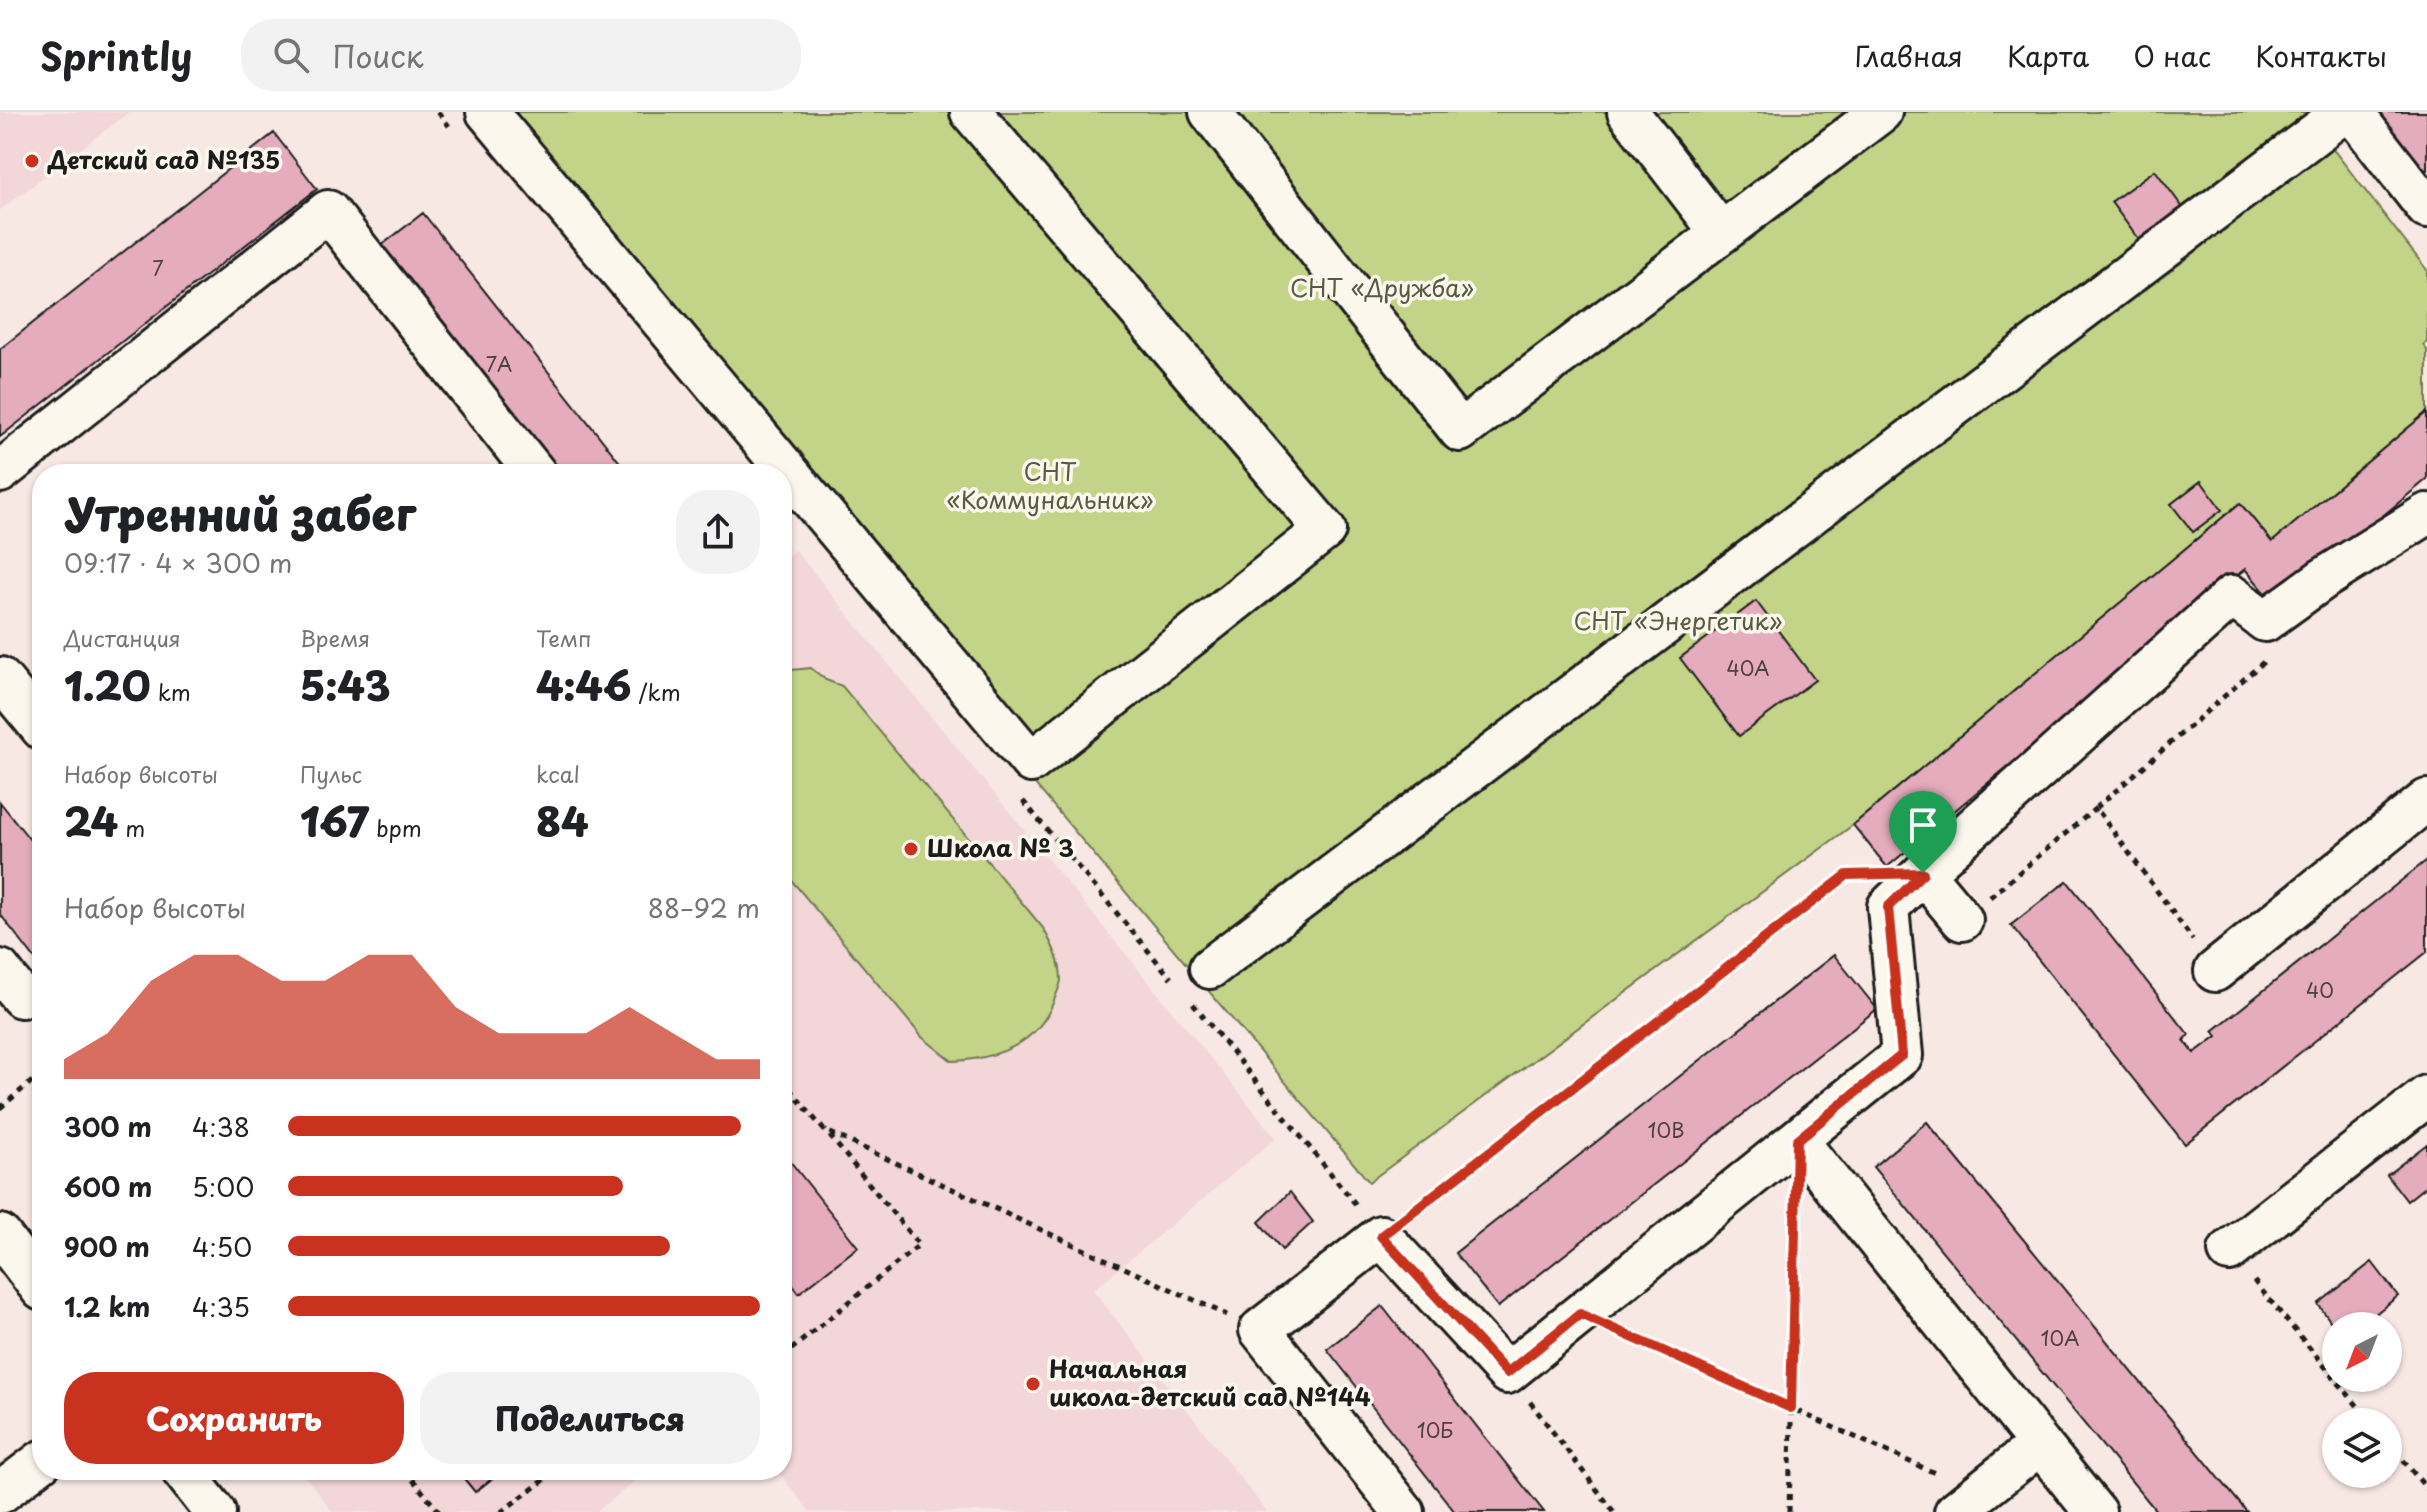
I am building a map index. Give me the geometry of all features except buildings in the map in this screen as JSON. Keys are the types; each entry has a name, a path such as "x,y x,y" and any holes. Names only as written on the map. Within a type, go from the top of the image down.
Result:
{"street":[{"path":"487,112 782,464"},
{"path":"792,476 1031,762 1325,530 971,112"},
{"path":"1210,112 1460,431 1881,112"},
{"path":"1628,112 1721,233"},
{"path":"1191,982 2344,112"},
{"path":"2352,112 2427,208"},
{"path":"0,472 328,211 528,464"},
{"path":"1404,1512 1260,1330 1381,1236 1507,1373 1902,1055 1888,907 1923,873 2232,596 2265,621 2323,579 2427,514"},
{"path":"0,678 32,717"},
{"path":"2215,971 2427,800"},
{"path":"1923,873 1962,920"},
{"path":"2229,1251 2427,1096"},
{"path":"1797,1140 2095,1512"},
{"path":"0,1235 32,1277"},
{"path":"1967,1502 2040,1444"},
{"path":"0,1493 32,1469"},
{"path":"190,1480 215,1512"}],"path":[{"path":"1962,920 2273,653"},
{"path":"1017,793 1191,982 1381,1236 1847,875 1923,873"},
{"path":"2096,808 2215,971"},
{"path":"0,1108 32,1081"},
{"path":"792,1092 919,1245 792,1349"},
{"path":"824,1130 1260,1330"},
{"path":"1789,1512 1797,1140"},
{"path":"2229,1251 2359,1408"},
{"path":"1580,1314 1791,1408 1967,1502"},
{"path":"1507,1373 1614,1512"},
{"path":"2402,1459 2427,1489"},
{"path":"413,1480 439,1512"},
{"path":"501,1512 544,1480"}],"shaded area":[{"name":"Детский сад №135","path":"0,112 129,112 0,210"},
{"name":"Школа № 3","path":"795,550 1276,1138 1093,1290 1267,1512 810,1512 785,1480 792,1480 792,552"},
{"path":"308,1480 636,1480 596,1512 333,1512"}],"green space":[{"path":"471,112 2304,112 2427,270 2427,342 2423,345 2427,350 2427,412 2272,542 2239,504 1853,825 1369,1182 792,494 792,464 766,464"},
{"path":"811,668 826,680 842,686 1043,928 1059,966 1060,986 1045,1018 1024,1040 997,1053 952,1061 922,1037 792,881 792,670"}],"place":[{"name":"Детский сад №135","path":"32,161"},
{"name":"Школа № 3","path":"911,849"},
{"name":"Начальная школа-детский сад №144","path":"1033,1384"}],"route":[{"path":"1923,873 1888,907 1902,1055 1797,1140 1791,1408 1580,1314 1507,1373 1381,1236 1847,875 1923,873"}],"park label":[{"name":"СНТ «Дружба»","path":"1382,289"},
{"name":"СНТ «Коммунальник»","path":"1050,487"},
{"name":"СНТ «Энергетик»","path":"1678,622"}]}
